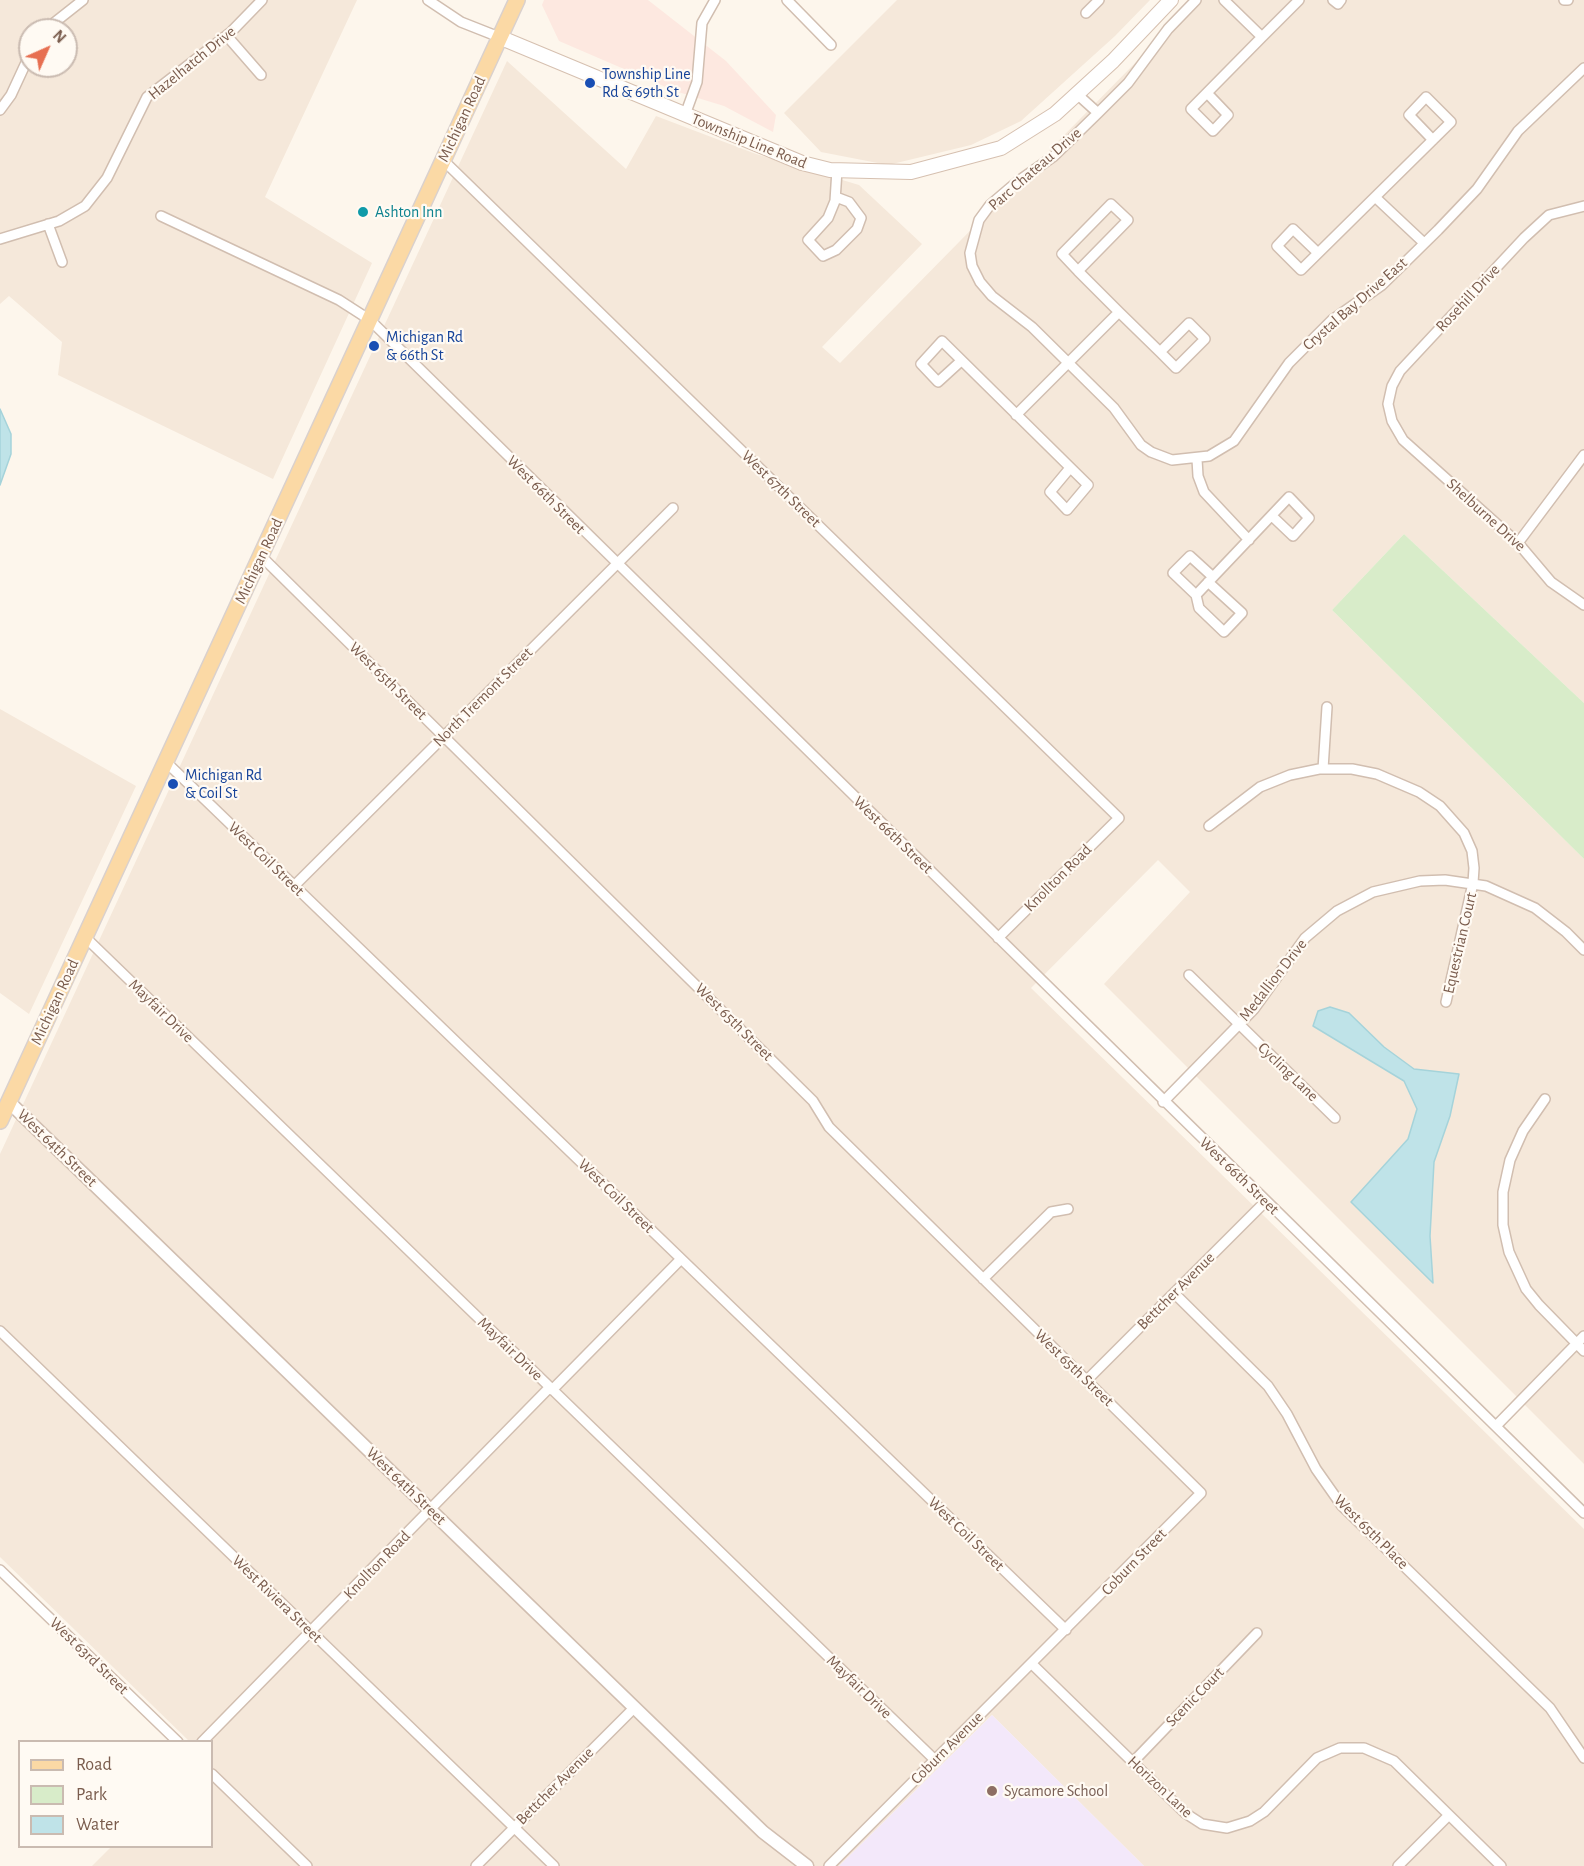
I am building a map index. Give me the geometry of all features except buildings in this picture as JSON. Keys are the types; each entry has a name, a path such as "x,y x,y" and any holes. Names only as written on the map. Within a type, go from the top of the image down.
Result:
{"main road":[{"name":"Michigan Road","path":"0,1121 517,0"},
{"name":"Township Line Road","path":"499,37 802,163 837,170 911,172 1001,148 1055,114 1113,61 1171,0"}],"street":[{"name":"Hazelhatch Drive","path":"0,239 48,224 80,209 100,189 149,94 227,36 262,0"},
{"path":"428,0 461,22 499,37"},
{"path":"685,115 698,78 701,28 715,0"},
{"path":"787,0 831,45"},
{"path":"1086,13 1099,0"},
{"path":"1098,113 1128,83 1168,29 1196,0"},
{"path":"1224,0 1262,37"},
{"path":"1207,93 1299,0"},
{"path":"1333,0 1338,4 1341,0"},
{"path":"59,18 77,2"},
{"path":"227,36 261,75"},
{"name":"Crystal Bay Drive East","path":"979,220 970,253 972,266 980,282 992,296 1032,327 1114,408 1135,439 1150,452 1172,460 1197,459 1217,453 1237,438 1289,363 1328,324 1372,293 1425,243 1477,189 1518,131 1584,68"},
{"path":"0,110 11,95 19,78"},
{"name":"Parc Chateau Drive","path":"979,220 990,205 1017,182 1054,156 1098,113 1077,94"},
{"path":"1318,253 1293,229 1277,246 1301,270 1433,140 1451,122 1426,98 1409,115 1433,140"},
{"name":"West 67th Street","path":"443,160 1119,819"},
{"path":"836,197 849,202 861,218 857,229 836,250 823,256 808,240 828,218 836,197 837,170"},
{"path":"1375,197 1425,243"},
{"path":"1078,271 1128,220 1111,204 1062,254 1078,271 1176,368 1205,339 1189,323 1160,352"},
{"name":"Rosehill Drive","path":"1392,421 1389,396 1402,368 1494,269 1549,215 1584,206"},
{"name":"West 66th Street","path":"161,216 339,300 370,320 616,565 1584,1513"},
{"path":"48,224 62,262"},
{"path":"1016,415 1119,312"},
{"path":"962,361 938,382 921,364 942,341 1070,468"},
{"name":"Shelburne Drive","path":"1392,421 1403,440 1518,543 1551,582 1584,604"},
{"path":"1518,543 1584,455"},
{"path":"1197,459 1198,476 1204,492 1249,540"},
{"path":"1196,595 1289,497 1309,518 1293,536 1272,516"},
{"name":"North Tremont Street","path":"294,886 673,508"},
{"name":"West 65th Street","path":"261,556 813,1101 829,1127 1201,1493"},
{"path":"1190,556 1242,613 1224,632 1199,608 1196,595 1173,573 1190,556"},
{"path":"1323,769 1327,707"},
{"name":"West Coil Street","path":"166,762 1066,1630"},
{"name":"Equestrian Court","path":"1209,826 1260,787 1290,775 1323,769 1352,769 1383,776 1419,792 1440,806 1460,826 1469,844 1474,864 1473,884 1446,1002"},
{"name":"Knollton Road","path":"998,938 1119,819"},
{"name":"Medallion Drive","path":"1163,1102 1257,1005 1300,944 1317,926 1347,904 1373,892 1408,883 1445,880 1473,884 1511,895 1535,908 1566,932 1584,950"},
{"name":"Mayfair Drive","path":"85,937 935,1760"},
{"name":"Cycling Lane","path":"1190,975 1335,1118"},
{"path":"1545,1099 1523,1131 1507,1168 1503,1192 1503,1225 1509,1252 1526,1289 1539,1305 1580,1339 1584,1351"},
{"name":"West 64th Street","path":"9,1102 763,1832 807,1866"},
{"name":"Bettcher Avenue","path":"1087,1380 1265,1202"},
{"path":"983,1279 1052,1212 1068,1209"},
{"name":"Knollton Road","path":"204,1740 681,1259"},
{"name":"West 65th Place","path":"1174,1293 1268,1386 1287,1414 1316,1469 1342,1506 1550,1708 1584,1758"},
{"name":"West Riviera Street","path":"0,1331 554,1866"},
{"path":"1496,1426 1580,1339"},
{"name":"Coburn Street","path":"1066,1630 1201,1493"},
{"name":"West 63rd Street","path":"0,1570 176,1740"},
{"name":"Coburn Avenue","path":"829,1866 1066,1630"},
{"name":"Scenic Court","path":"1133,1762 1257,1633"},
{"name":"Horizon Lane","path":"1032,1664 1191,1818 1214,1827 1243,1824 1261,1814 1311,1763 1324,1754 1340,1748 1364,1748 1394,1761 1501,1866"},
{"name":"Bettcher Avenue","path":"476,1866 635,1707"},
{"path":"213,1775 307,1866"},
{"path":"1398,1866 1449,1815"}],"shaded area":[{"path":"0,0 357,0 265,197 372,263 273,479 58,375 62,342 9,296 0,304"},
{"path":"544,0 648,0 726,61 776,115 773,132 724,106 675,91 559,41 542,5"},
{"path":"897,0 1150,0 1115,36 1021,121 971,145 888,165 821,152 784,113"},
{"path":"1197,0 1584,0 1584,703 1404,534 1332,610 1584,859 1584,1464 1104,984 1190,892 1158,860 1031,988 1584,1529 1584,1866 1144,1866 992,1715 839,1866 92,1866 110,1848 213,1848 213,1740 188,1740 0,1557 0,1154 507,61 626,169 656,116 756,154 859,185 922,244 822,347 840,363"},
{"path":"0,709 136,786 29,1014 0,993"},
{"name":"Sycamore School","path":"992,1715 1144,1866 839,1866"}],"green space":[{"path":"1404,534 1584,703 1584,859 1332,610"}],"water":[{"path":"0,409 11,434 11,454 0,485"},
{"path":"1330,1007 1349,1013 1384,1047 1414,1069 1459,1074 1450,1116 1434,1162 1430,1236 1433,1283 1351,1202 1408,1139 1417,1109 1404,1081 1313,1026 1318,1011"}],"place":[{"name":"Township Line Rd & 69th St","path":"590,83"},
{"name":"Ashton Inn","path":"363,212"},
{"name":"Michigan Rd & 66th St","path":"374,346"},
{"name":"Michigan Rd & Coil St","path":"173,784"},
{"name":"Sycamore School","path":"992,1791"}]}
